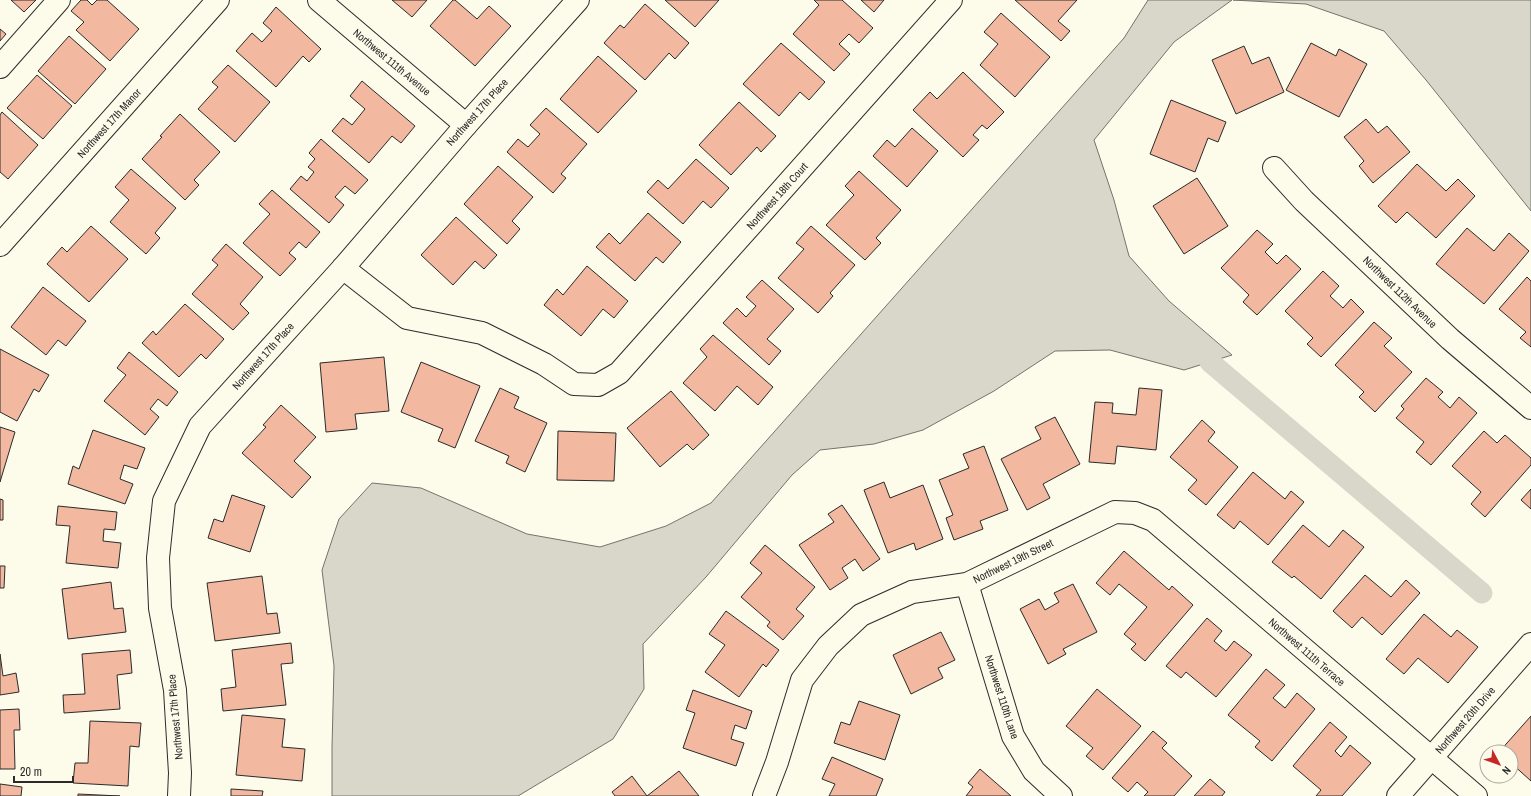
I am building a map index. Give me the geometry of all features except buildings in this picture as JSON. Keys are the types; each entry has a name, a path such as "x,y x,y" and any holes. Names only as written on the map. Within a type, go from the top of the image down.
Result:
{"street":[{"path":"0,67 59,0"},
{"name":"Northwest 17th Manor","path":"0,245 218,0"},
{"name":"Northwest 111th Avenue","path":"319,0 466,125"},
{"name":"Northwest 17th Place","path":"179,796 180,774 175,690 160,608 158,558 164,501 200,426 343,268 466,125 578,0"},
{"name":"Northwest 18th Court","path":"343,268 407,318 482,333 544,364 574,384 598,385 619,373 951,0"},
{"name":"Northwest 112th Avenue","path":"1274,168 1304,201 1450,339 1531,408"},
{"name":"Northwest 19th Street","path":"764,796 777,762 802,680 828,646 861,615 912,592 967,584 1115,512 1135,513"},
{"name":"Northwest 111th Terrace","path":"1135,513 1153,520 1476,796"},
{"name":"Northwest 110th Lane","path":"967,584 1013,736 1034,771 1061,796"},
{"name":"Northwest 20th Drive","path":"1398,796 1531,644"}],"shaded area":[{"path":"1148,0 1232,0 1174,42 1094,140 1114,200 1129,256 1169,301 1232,355 1184,370 1110,350 1055,351 994,391 923,430 874,444 820,450 792,475 706,577 643,644 644,689 613,739 518,796 332,796 334,666 322,570 339,519 372,483 421,488 527,534 600,547 666,526 711,503 1124,38"},
{"path":"1233,0 1531,0 1531,211 1426,80 1384,31 1306,4"}],"waterway":[{"path":"1210,362 1482,593"}]}
